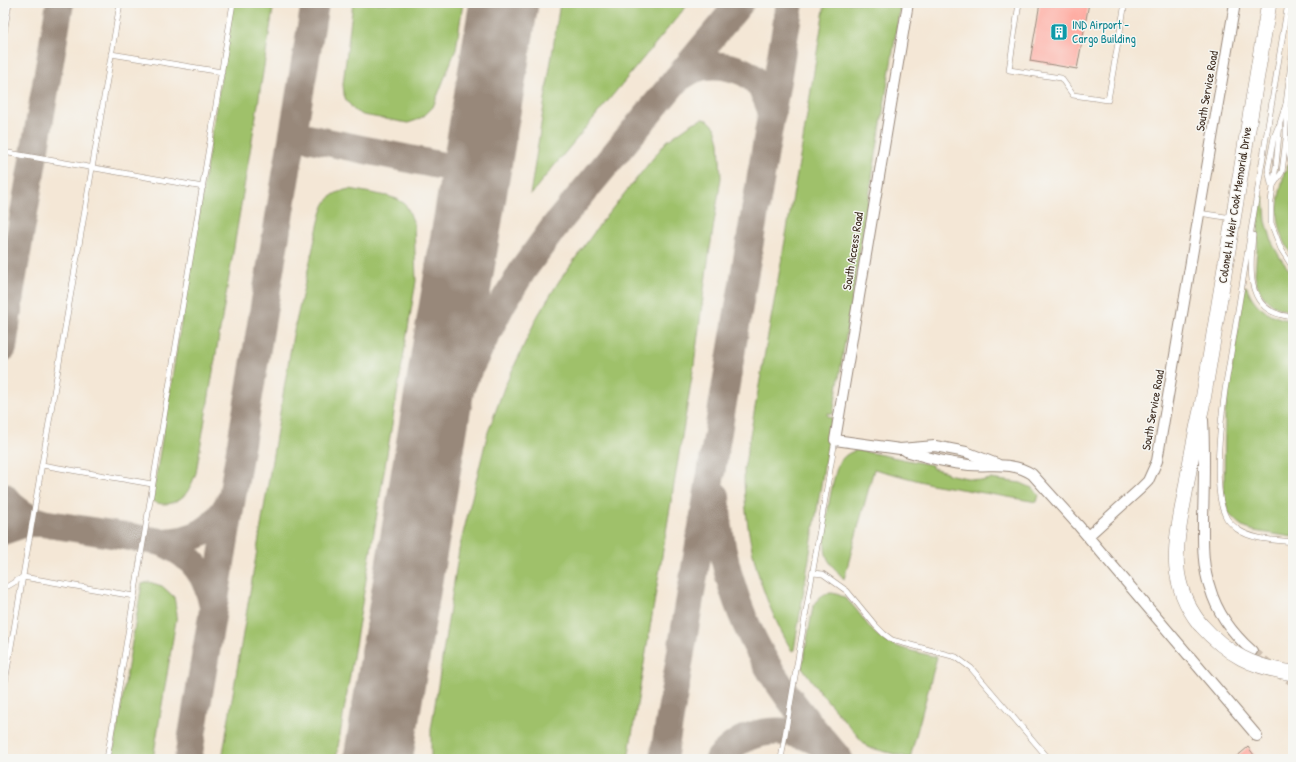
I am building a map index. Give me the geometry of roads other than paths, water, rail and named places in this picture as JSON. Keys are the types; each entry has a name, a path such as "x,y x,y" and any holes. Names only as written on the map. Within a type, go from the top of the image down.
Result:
{"street":[{"name":"South Access Road","path":"835,440 908,3"},
{"name":"South Service Road","path":"1088,536 1144,485 1153,472 1157,461 1235,3"},
{"name":"Colonel H. Weir Cook Memorial Drive","path":"1269,3 1202,406 1194,440 1175,556 1176,570 1183,595 1200,624 1225,648 1240,658 1266,668 1293,673"},
{"path":"1202,406 1204,443 1203,547 1207,577 1210,589 1220,612 1235,633 1252,651"},
{"path":"835,440 900,449 933,460 970,465 997,464 1025,469 1032,474 1088,536 1257,736"}],"lane":[{"path":"3,36 9,3"},
{"path":"3,694 120,3"},
{"path":"107,759 161,427 192,242 203,187 211,128 233,3"},
{"path":"1018,3 1009,70 1061,78 1073,95 1108,100 1126,3"},
{"path":"1288,3 1221,421 1219,486 1224,514 1236,529 1250,536 1293,542"},
{"path":"1272,187 1282,172 1286,139 1286,104 1293,46"},
{"path":"111,54 222,72"},
{"path":"1292,56 1293,64"},
{"path":"1286,104 1274,137 1268,169 1272,187 1270,201 1271,223 1281,249 1293,268"},
{"path":"1286,104 1292,124 1293,144"},
{"path":"1286,139 1293,172"},
{"path":"3,152 203,187"},
{"path":"1256,196 1250,273 1252,281 1261,302 1266,307 1277,314 1293,317"},
{"path":"1199,213 1233,218"},
{"path":"781,759 835,440"},
{"path":"42,465 152,484"},
{"path":"813,572 823,574 847,591 875,625 892,640 956,657 971,668 1049,759"},
{"path":"3,587 8,586 23,577 134,596"}],"tunnel":[{"path":"1252,651 1282,675 1293,681"}],"place":[{"name":"IND Airport - Cargo Building","path":"1059,32"}]}
